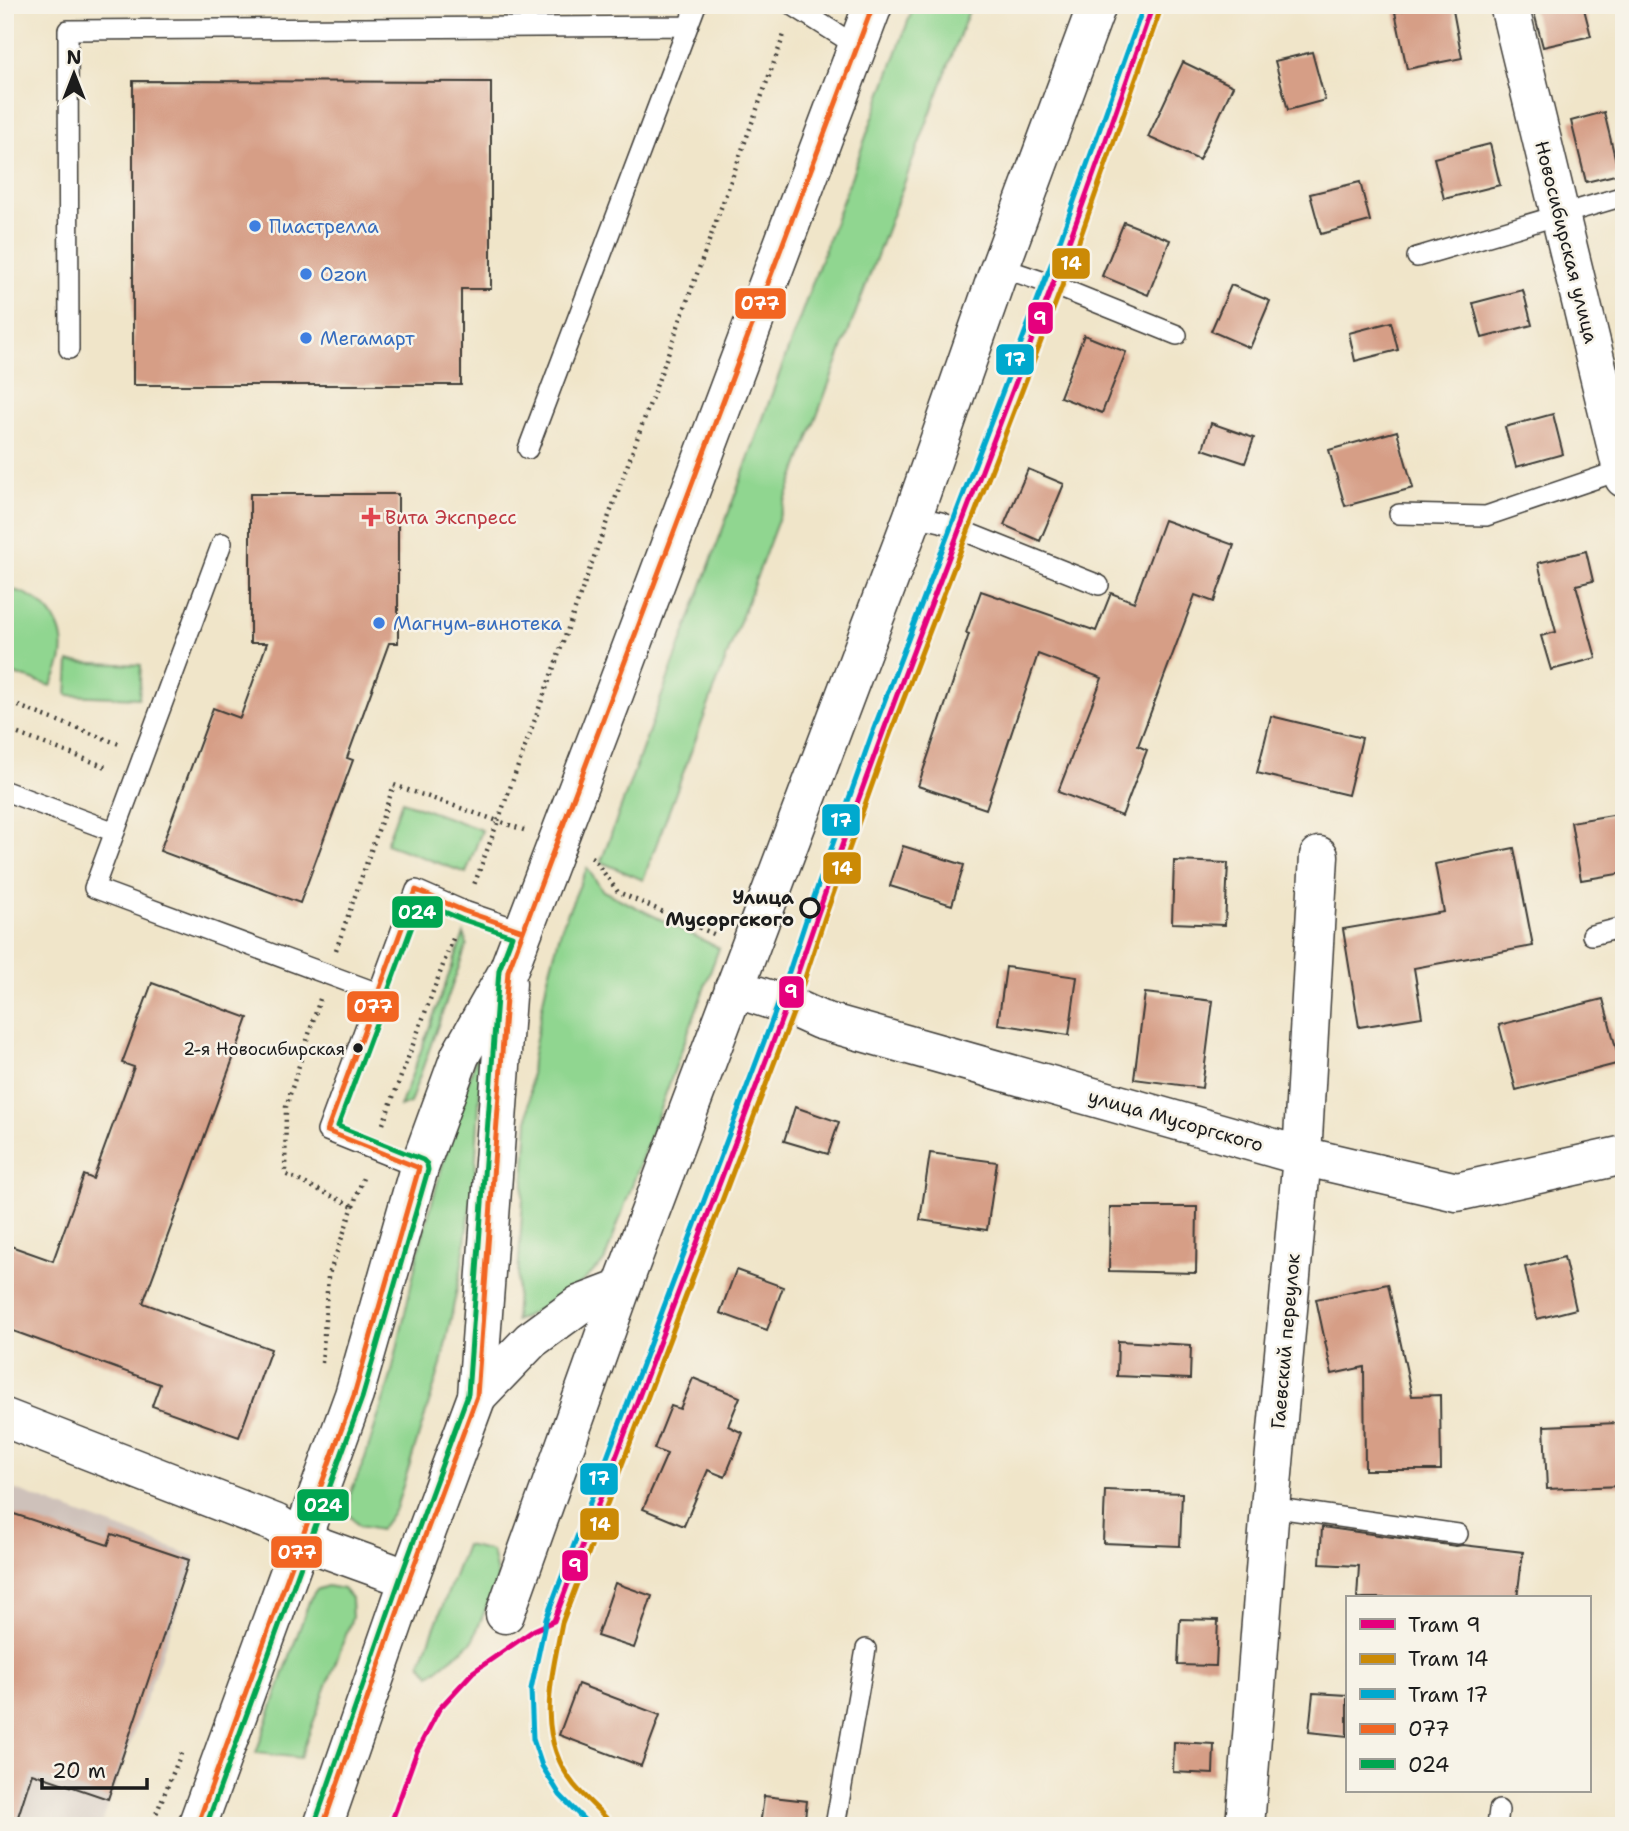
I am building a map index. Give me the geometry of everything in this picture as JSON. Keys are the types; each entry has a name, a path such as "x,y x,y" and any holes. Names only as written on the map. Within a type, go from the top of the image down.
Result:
{"street":[{"path":"197,1826 354,1395 419,1168 460,1056 508,971 873,5"},
{"path":"505,1614 621,1289 912,516 1097,5"},
{"name":"Новосибирская улица","path":"1509,5 1623,472"},
{"name":"Гаевский переулок","path":"1245,1826 1270,1507 1302,1156 1319,856"},
{"path":"323,1826 409,1579 477,1396 508,971"},
{"name":"улица Мусоргского","path":"734,988 787,1005 820,1020 1302,1156 1457,1192 1624,1155"},
{"path":"477,1396 531,1340 579,1305 621,1289"},
{"path":"5,1418 275,1523 300,1540 409,1579"}],"lane":[{"path":"528,449 696,5"},
{"path":"792,5 858,47"},
{"path":"69,349 68,30 688,26"},
{"path":"1417,257 1624,196"},
{"path":"1000,267 1053,285 1177,335"},
{"path":"1399,514 1486,516 1623,472"},
{"path":"912,516 941,522 1099,586"},
{"path":"222,543 94,888 378,993"},
{"path":"5,791 115,832"},
{"path":"419,1168 327,1131 416,890 464,911 523,931"},
{"path":"1592,935 1624,927"},
{"path":"1270,1507 1458,1534"},
{"path":"835,1826 866,1649"}],"path":[{"path":"5,701 144,753"},
{"path":"5,729 135,778"},
{"path":"322,1374 328,1277 373,1150 498,821 394,785 327,974 286,1107 285,1174 353,1206"},
{"path":"151,1826 187,1738"}],"shaded area":[{"path":"5,1486 196,1557 101,1826 5,1826"}],"green space":[{"path":"914,5 971,5 643,880 601,862"},
{"path":"5,589 17,591 39,602 55,620 60,631 62,656 51,686 5,671"},
{"path":"69,662 141,665 139,698 67,695"},
{"path":"402,801 482,830 466,873 386,844"},
{"path":"587,868 603,891 719,948 604,1262 567,1296 515,1321 532,1060 547,981 562,926"},
{"path":"464,934 467,944 410,1103 400,1107"},
{"path":"483,1036 475,1174 461,1270 441,1365 396,1508 380,1530 359,1526 349,1515 350,1494 364,1461 391,1376 420,1245 452,1131"},
{"path":"466,1545 492,1551 498,1579 472,1642 430,1675 421,1663"},
{"path":"327,1586 343,1589 351,1598 352,1618 300,1758 256,1753 310,1599 316,1590"}],"building":[{"path":"1426,5 1452,5 1462,58 1407,69 1395,12"},
{"path":"1532,5 1583,5 1591,36 1543,47"},
{"path":"1312,52 1325,100 1288,110 1275,61"},
{"path":"1183,62 1233,86 1199,160 1148,137"},
{"path":"133,81 491,82 491,289 461,289 461,385 133,385"},
{"path":"1604,112 1619,174 1586,182 1571,121"},
{"path":"1490,144 1500,185 1444,199 1434,158"},
{"path":"1360,182 1370,221 1321,234 1310,194"},
{"path":"1124,222 1170,240 1148,295 1102,276"},
{"path":"1231,285 1270,301 1250,348 1211,331"},
{"path":"1523,290 1532,325 1482,338 1473,303"},
{"path":"1391,322 1398,350 1355,361 1349,333"},
{"path":"1084,335 1126,352 1102,413 1060,397"},
{"path":"1553,414 1563,454 1516,467 1505,427"},
{"path":"1211,423 1254,438 1245,463 1203,449"},
{"path":"1397,431 1413,488 1345,506 1329,450"},
{"path":"1028,469 1064,484 1040,541 1004,525"},
{"path":"250,494 398,494 398,643 389,643 347,758 353,760 300,903 160,851 213,708 240,718 267,643 250,643"},
{"path":"1164,520 1234,545 1214,602 1195,595 1138,746 1147,750 1122,816 1058,792 1102,678 1038,654 986,809 918,786 981,591 1096,631 1111,593 1134,602"},
{"path":"1586,551 1593,581 1576,585 1596,658 1551,670 1541,636 1556,632 1538,563"},
{"path":"1271,716 1362,738 1348,795 1257,773"},
{"path":"1624,813 1624,873 1581,880 1571,822"},
{"path":"903,846 964,865 952,905 890,886"},
{"path":"1514,848 1533,946 1414,968 1422,1017 1359,1027 1343,929 1444,912 1435,864"},
{"path":"1174,861 1228,863 1225,925 1172,923"},
{"path":"1006,967 1077,977 1069,1035 998,1024"},
{"path":"152,983 248,1018 143,1303 271,1349 239,1437 152,1406 160,1384 5,1328 5,1244 53,1261 84,1175 93,1179 134,1067 122,1063"},
{"path":"1145,993 1213,1001 1202,1088 1134,1079"},
{"path":"1603,999 1620,1063 1516,1090 1499,1025"},
{"path":"795,1107 839,1122 828,1154 784,1141"},
{"path":"930,1153 997,1162 987,1230 920,1220"},
{"path":"1110,1207 1197,1207 1196,1273 1109,1271"},
{"path":"1564,1257 1576,1309 1537,1319 1525,1267"},
{"path":"736,1270 783,1287 767,1330 720,1313"},
{"path":"1388,1284 1412,1396 1440,1395 1441,1470 1365,1470 1364,1367 1332,1374 1316,1299"},
{"path":"1118,1341 1191,1345 1190,1379 1117,1376"},
{"path":"693,1378 740,1397 728,1426 743,1433 725,1477 708,1470 684,1526 643,1509 667,1454 654,1449 671,1406 680,1409"},
{"path":"1618,1423 1621,1486 1547,1489 1544,1426"},
{"path":"1105,1490 1182,1493 1180,1546 1103,1543"},
{"path":"5,1511 108,1545 112,1534 189,1560 108,1799 32,1773 15,1826 5,1826"},
{"path":"1322,1527 1456,1546 1523,1552 1517,1596 1357,1596 1359,1566 1320,1564"},
{"path":"615,1583 652,1596 634,1648 597,1636"},
{"path":"1180,1619 1218,1620 1216,1666 1178,1665"},
{"path":"578,1684 660,1715 641,1766 559,1735"},
{"path":"1313,1693 1346,1695 1346,1736 1309,1732"},
{"path":"1174,1742 1214,1744 1213,1774 1173,1772"},
{"path":"764,1796 807,1801 804,1826 760,1826"}],"tram line":[{"name":"17","path":"590,1826 560,1795 542,1766 533,1739 531,1689 546,1619 779,1002 873,731 1057,249 1144,5"},
{"name":"9","path":"390,1826 417,1751 439,1709 473,1672 534,1630 554,1621 787,1005 887,721 1076,222 1153,5"},
{"name":"14","path":"608,1820 574,1785 554,1747 549,1707 562,1623 795,1008 889,737 1074,255 1161,8"}],"transit line":[{"name":"077","path":"323,1826 409,1579 477,1396 508,971 873,5"},
{"name":"077","path":"197,1826 354,1395 419,1168 327,1131 416,890 464,911 523,931"},
{"name":"024","path":"206,1826 362,1398 428,1170 423,1160 338,1126 421,902 512,936 499,970 468,1394 315,1823"}],"place":[{"name":"Пиастрелла","path":"255,226"},
{"name":"Ozon","path":"306,274"},
{"name":"Мегамарт","path":"306,338"},
{"name":"Вита Экспресс","path":"371,517"},
{"name":"Магнум-винотека","path":"379,623"},
{"name":"Улица Мусоргского","path":"810,908"},
{"name":"2-я Новосибирская","path":"358,1048"}]}
